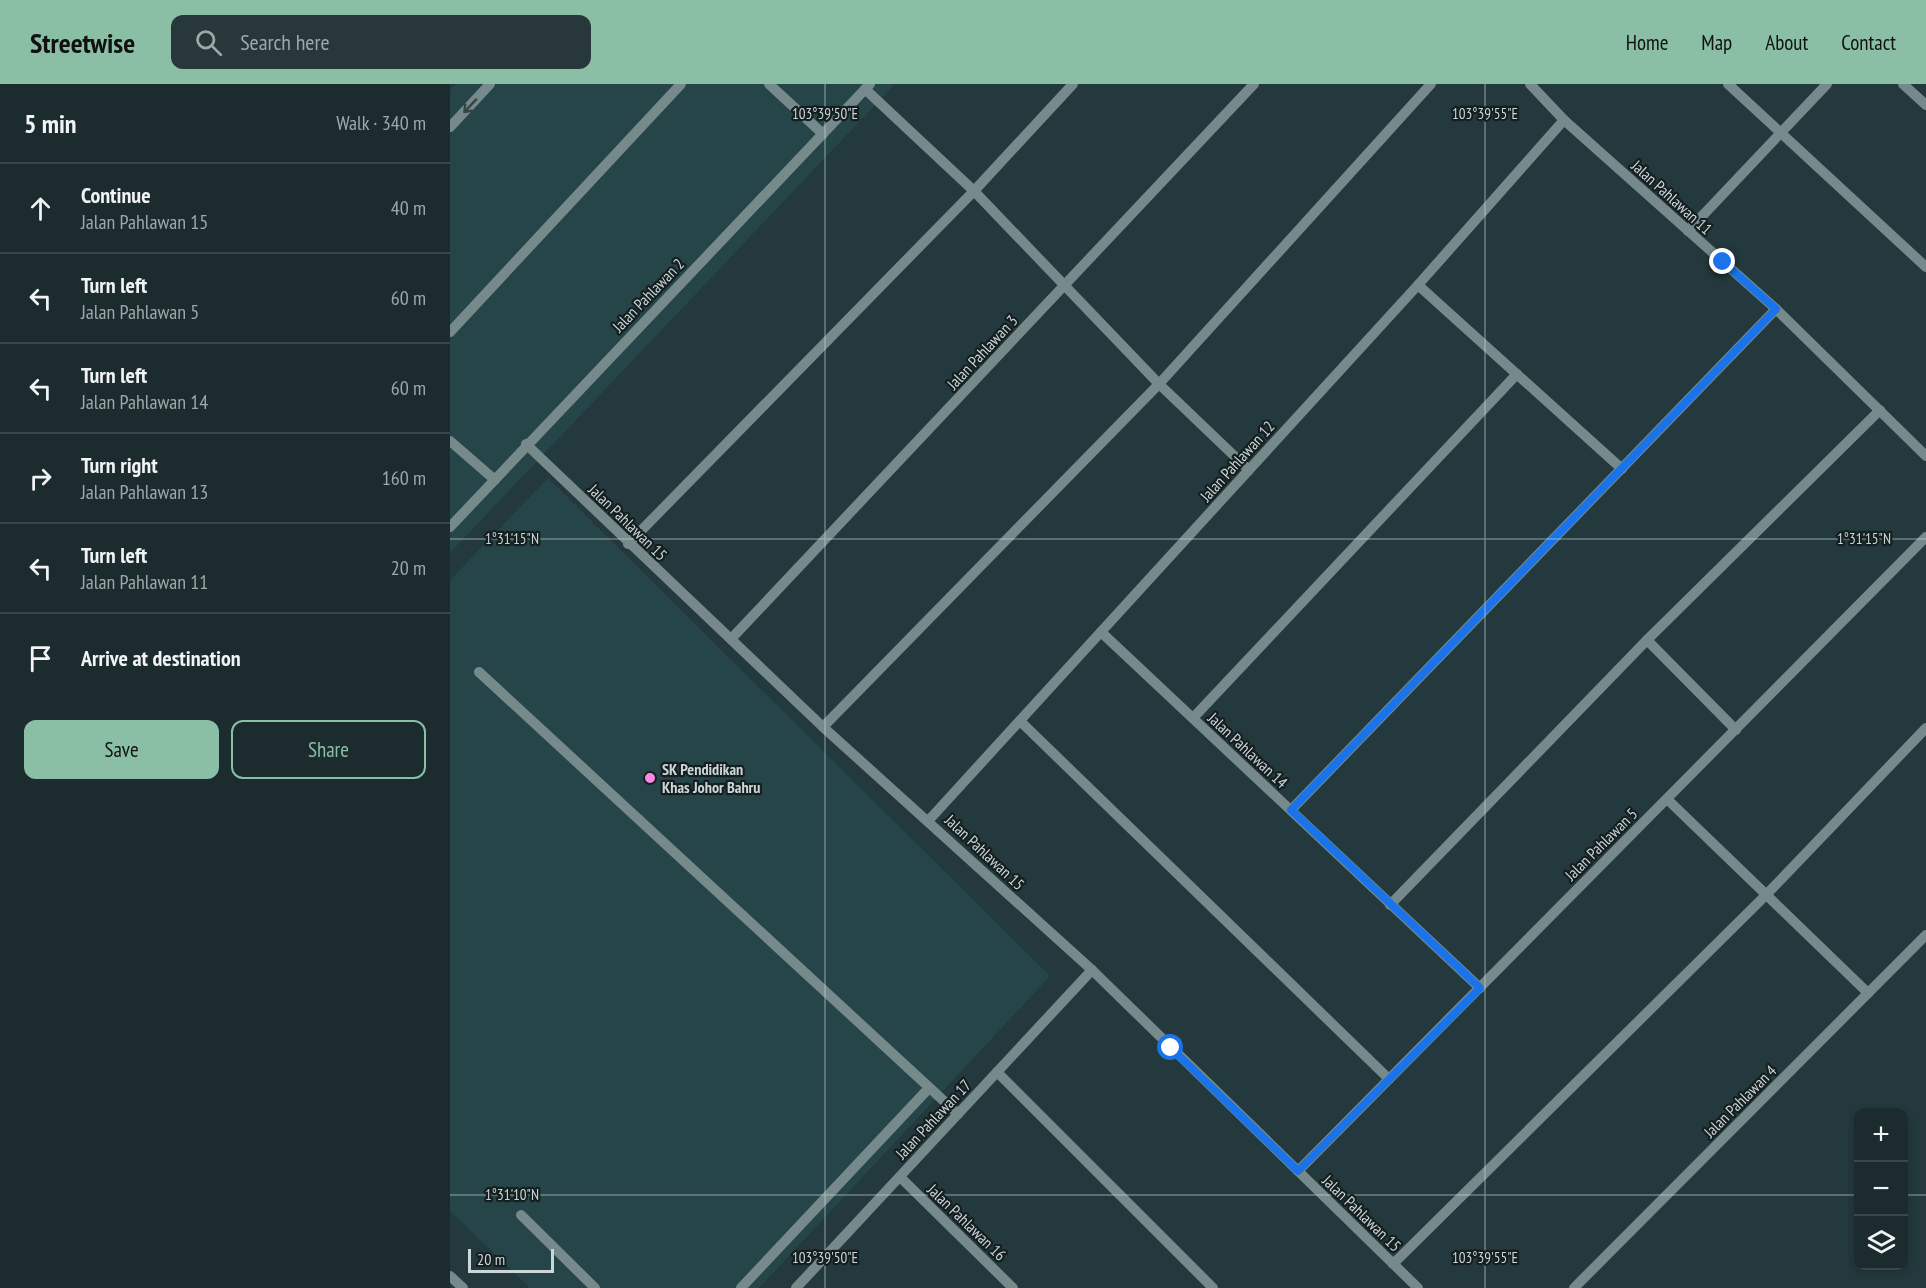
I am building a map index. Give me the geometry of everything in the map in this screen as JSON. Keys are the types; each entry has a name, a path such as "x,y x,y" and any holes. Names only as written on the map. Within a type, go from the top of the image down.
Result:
{"street":[{"path":"450,127 490,84"},
{"path":"450,332 681,84"},
{"path":"769,84 823,134"},
{"path":"628,544 974,191 1073,84"},
{"name":"Jalan Pahlawan 3","path":"731,639 1254,84"},
{"path":"823,727 1160,384 1431,84"},
{"name":"Jalan Pahlawan 11","path":"1530,84 1564,120 1776,309 1926,456"},
{"path":"1728,84 1926,267"},
{"path":"1688,231 1779,132 1827,84"},
{"path":"1903,84 1926,105"},
{"path":"868,86 974,191 1160,384 1249,470"},
{"name":"Jalan Pahlawan 2","path":"450,527 526,444 868,86"},
{"name":"Jalan Pahlawan 12","path":"929,820 1418,285 1564,120"},
{"path":"1418,285 1622,469"},
{"path":"1291,810 1776,309"},
{"path":"1193,718 1517,374"},
{"path":"1390,905 1647,640 1880,410"},
{"path":"450,441 495,480"},
{"name":"Jalan Pahlawan 15","path":"526,444 628,544 823,727 929,820 1092,970 1418,1288"},
{"name":"Jalan Pahlawan 5","path":"1298,1171 1926,537"},
{"name":"Jalan Pahlawan 14","path":"1101,632 1480,988"},
{"path":"1647,640 1736,730"},
{"path":"479,672 958,1114"},
{"path":"1020,721 1389,1079"},
{"path":"1393,1264 1766,895 1926,728"},
{"path":"1667,799 1868,993"},
{"name":"Jalan Pahlawan 4","path":"1574,1288 1926,935"},
{"name":"Jalan Pahlawan 17","path":"802,1286 1092,970"},
{"path":"996,1072 1213,1288"},
{"path":"741,1288 929,1088"},
{"name":"Jalan Pahlawan 16","path":"900,1177 1013,1288"},
{"path":"520,1215 595,1288"},
{"path":"450,1276 463,1288"}],"shaded area":[{"path":"456,84 895,84 450,553 450,90"},
{"name":"SK Pendidikan Khas Johor Bahru","path":"548,478 1050,976 759,1288 530,1288 450,1211 450,580"}],"place":[{"name":"SK Pendidikan Khas Johor Bahru","path":"650,778"}],"route":[{"path":"1171,1048 1298,1171 1480,988 1291,810 1776,309 1723,262"}]}
